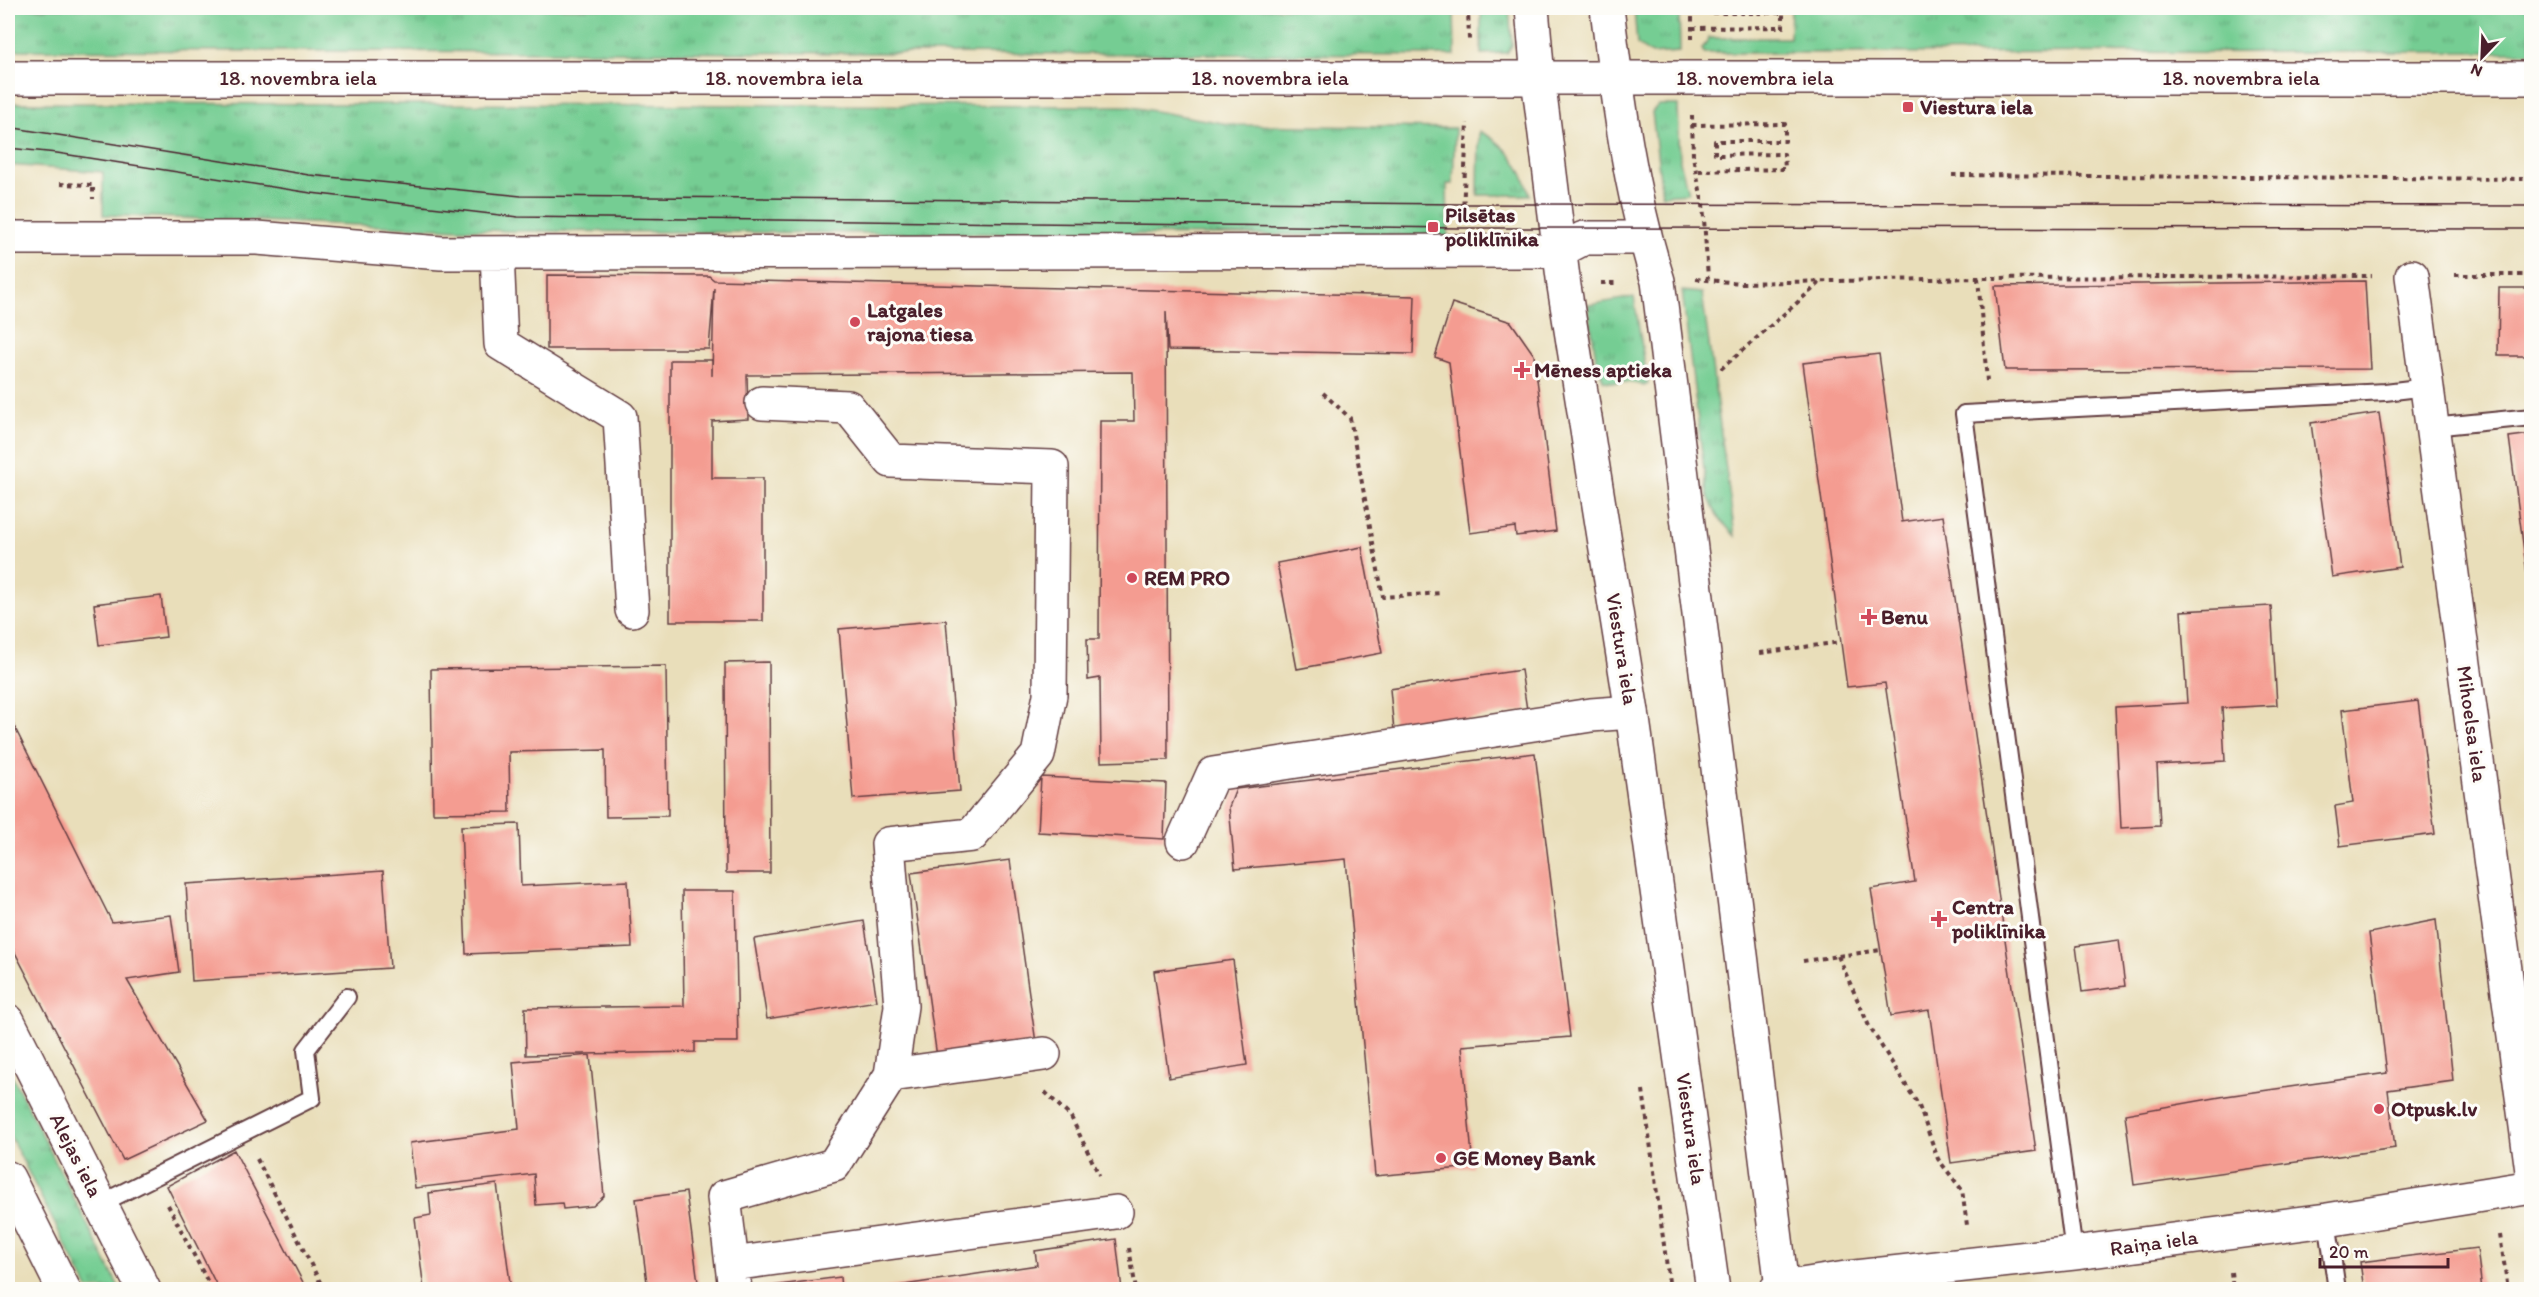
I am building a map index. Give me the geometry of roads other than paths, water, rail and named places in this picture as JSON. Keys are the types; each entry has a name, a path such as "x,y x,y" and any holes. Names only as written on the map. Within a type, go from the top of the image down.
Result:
{"street":[{"name":"Viestura iela","path":"1532,8 1559,251 1632,712 1713,1290"},
{"path":"1607,8 1615,77 1644,238 1658,281 1779,1289"},
{"name":"18. novembra iela","path":"8,78 2532,78"},
{"path":"8,238 257,238 441,253 1418,250 1463,253 1559,251 1584,238 1644,238"},
{"path":"497,253 501,344 620,417 632,610"},
{"name":"Mihoelsa iela","path":"2412,276 2432,427 2520,1004 2532,1172"},
{"path":"762,403 848,407 891,461 1052,467 1050,695 1038,755 972,835 888,844 901,1006 891,1076 834,1165 724,1197 733,1277 1116,1212"},
{"path":"1183,841 1213,774 1591,715 1632,712"},
{"name":"Alejas iela","path":"8,1021 144,1290"},
{"path":"891,1076 1044,1054"},
{"path":"8,1178 64,1290"},
{"name":"Raiņa iela","path":"1779,1289 1865,1283 2327,1220 2495,1195 2532,1187"}],"lane":[{"path":"2074,1253 1964,414 2385,392 2427,387"},
{"path":"2432,427 2532,417"},
{"path":"100,1204 312,1098 306,1050 347,997"},
{"path":"2327,1220 2337,1290"}],"tram line":[{"path":"8,127 309,175 521,196 1463,204 2532,206"},
{"path":"8,148 57,153 311,193 518,217 1462,228 2532,229"}],"place":[{"name":"Viestura iela","path":"1908,107"},
{"name":"Pilsētas poliklīnika","path":"1433,227"},
{"name":"Latgales rajona tiesa","path":"855,322"},
{"name":"Mēness aptieka","path":"1522,370"},
{"name":"REM PRO","path":"1132,578"},
{"name":"Benu","path":"1869,617"},
{"name":"Centra poliklīnika","path":"1939,919"},
{"name":"Otpusk.lv","path":"2379,1109"},
{"name":"GE Money Bank","path":"1441,1158"}]}
